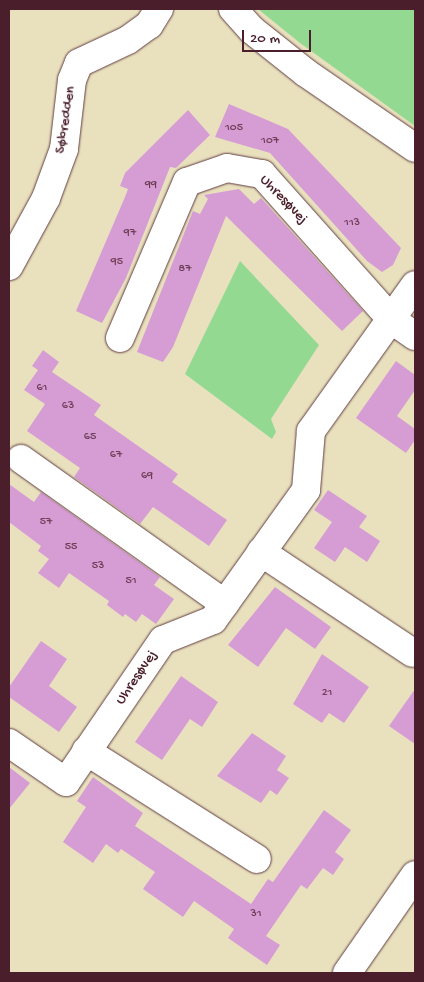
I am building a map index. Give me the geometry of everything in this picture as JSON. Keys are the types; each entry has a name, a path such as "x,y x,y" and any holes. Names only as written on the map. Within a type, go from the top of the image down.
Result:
{"street":[{"name":"Søbredden","path":"9,266 46,198 64,149 72,80 79,63 128,40 149,25 159,9"},
{"path":"234,9 252,30 306,72 415,148"},
{"name":"Uhresøvej","path":"120,338 187,182 227,168 262,174 392,320 415,336"},
{"name":"Uhresøvej","path":"9,743 66,782 163,640 213,620 306,490 311,431 392,320 415,285"},
{"path":"21,459 224,604"},
{"path":"261,552 414,653"},
{"path":"86,752 257,859"},
{"path":"347,973 415,876"}],"green space":[{"path":"258,9 415,9 415,126 300,43"},
{"path":"240,261 319,345 271,419 276,432 272,439 185,374"}],"building":[{"path":"229,104 288,129 401,248 393,265 382,272 367,261 270,153 215,137"},
{"path":"188,110 210,135 176,168 170,167 126,278 102,323 76,311 128,189 120,186 125,173"},
{"path":"239,189 254,204 261,198 363,311 342,331 226,216 173,347 163,362 137,352 193,211 200,214 208,199 204,195"},
{"path":"43,350 59,362 52,372 101,405 94,415 178,474 172,482 227,520 209,546 153,507 140,524 74,477 80,468 27,431 45,404 24,390 38,370 32,366"},
{"path":"396,361 415,375 415,390 397,416 415,429 415,440 406,453 356,418"},
{"path":"9,484 34,502 41,492 160,577 154,585 174,599 156,624 142,614 136,622 125,614 123,617 107,605 109,601 69,573 59,588 38,573 49,559 38,551 41,546 9,522"},
{"path":"328,490 367,516 359,527 380,541 367,562 345,547 335,562 314,548 332,522 314,510"},
{"path":"275,587 331,627 315,649 286,628 258,667 228,645"},
{"path":"41,641 67,659 49,686 77,707 59,732 9,697 9,687"},
{"path":"322,654 369,687 344,723 329,713 322,723 293,704"},
{"path":"181,676 218,702 202,727 190,719 162,760 135,742"},
{"path":"415,689 415,744 389,726"},
{"path":"252,733 286,756 277,770 289,778 277,795 270,790 261,803 217,776"},
{"path":"9,767 30,783 9,809"},
{"path":"93,777 143,813 135,826 251,904 268,879 273,882 324,810 351,830 335,852 344,859 333,875 323,868 307,889 301,885 266,936 280,945 267,965 228,938 234,929 194,901 183,917 143,889 155,872 121,849 118,853 106,844 93,863 63,842 86,807 77,801"}]}
